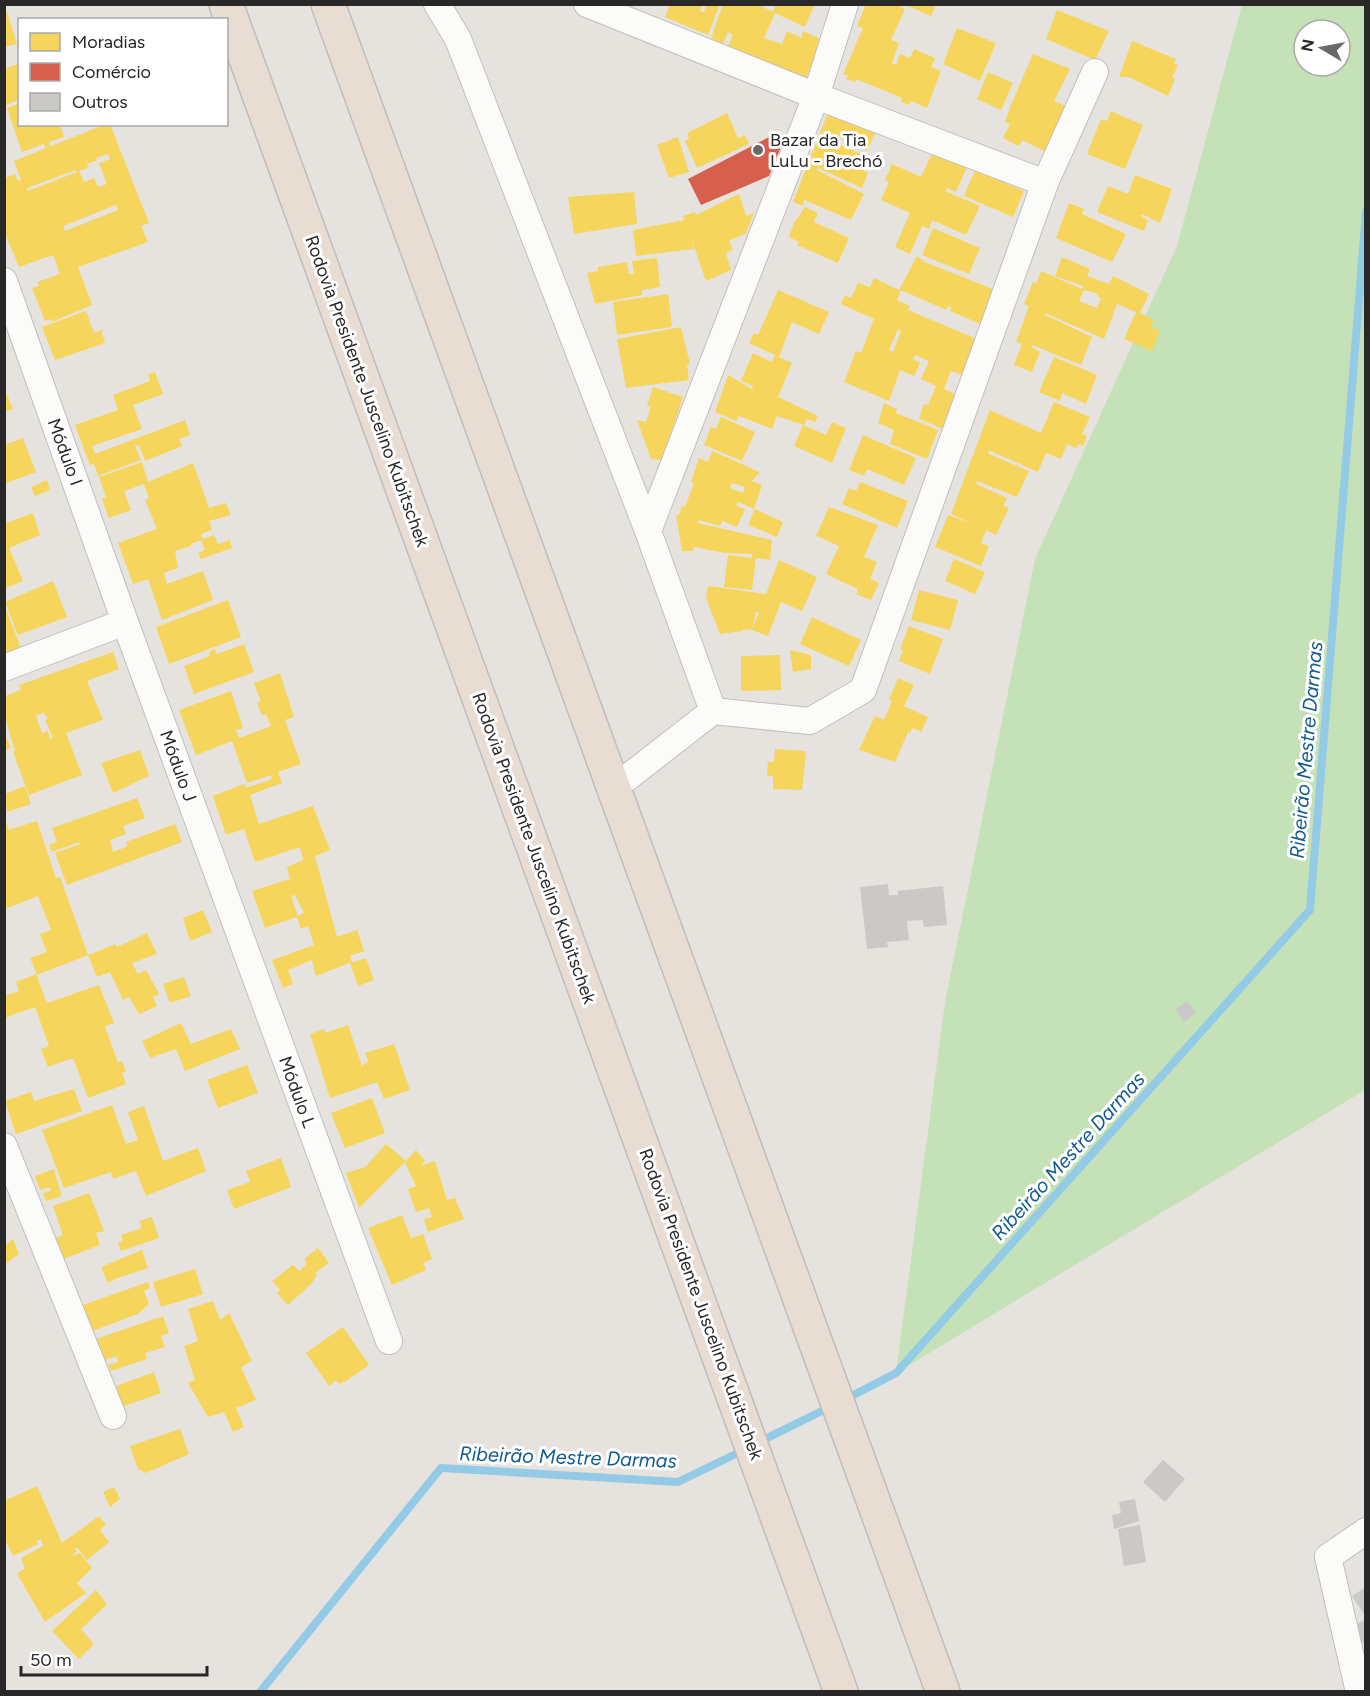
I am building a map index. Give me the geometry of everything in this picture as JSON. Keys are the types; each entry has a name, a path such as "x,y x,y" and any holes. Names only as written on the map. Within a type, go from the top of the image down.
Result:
{"highway":[{"name":"Rodovia Presidente Juscelino Kubitschek","path":"225,4 842,1692"},
{"path":"328,4 943,1692"}],"street":[{"path":"437,4 458,39 648,531 713,711"},
{"path":"587,4 816,96 1045,183"},
{"path":"648,531 816,96 845,4"},
{"path":"614,788 713,711 810,721 863,690 1045,183 1095,72"},
{"name":"Módulo I","path":"4,281 125,622"},
{"path":"4,668 125,622"},
{"name":"Módulo J","path":"125,622 231,909"},
{"name":"Módulo L","path":"231,909 389,1341"},
{"path":"4,1146 113,1416"},
{"path":"1359,1692 1328,1557 1365,1531"}],"green space":[{"path":"1242,5 1365,5 1365,1090 896,1373 945,1002 1035,559 1177,246"}],"building: Moradias":[{"path":"670,4 702,4 700,11 704,12 707,4 720,4 708,35 665,17"},
{"path":"723,4 757,4 773,12 776,4 815,4 805,27 775,13 764,38 782,44 787,31 801,38 803,31 822,40 806,78 728,46 733,35 728,32 723,44 711,38"},
{"path":"866,4 895,4 905,9 891,40 899,43 892,63 896,65 900,54 910,58 914,49 935,58 931,67 941,71 927,108 911,101 909,105 901,102 902,98 856,79 855,82 846,79 848,75 843,74 863,28 857,26"},
{"path":"903,4 936,4 931,16"},
{"path":"1057,10 1109,31 1095,60 1046,39"},
{"path":"7,12 17,44 4,47 4,13"},
{"path":"957,28 996,43 980,81 943,64"},
{"path":"1132,41 1176,59 1174,63 1178,65 1172,78 1175,79 1168,96 1129,77 1119,77"},
{"path":"1033,54 1070,69 1054,101 1066,106 1048,153 1022,140 1019,146 1003,138 1010,124 1005,122 1010,107"},
{"path":"18,64 18,100 4,106 4,69"},
{"path":"988,72 1013,83 1001,110 977,99"},
{"path":"18,104 18,126 61,126 64,137 49,142 50,146 45,148 44,144 22,152 7,108"},
{"path":"831,105 880,122 867,151 840,138 839,141 830,138 829,140 870,158 864,171 868,173 862,188 818,168 817,170 864,194 851,220 804,200 803,206 793,202"},
{"path":"1111,111 1143,125 1125,169 1087,154 1101,119 1107,121"},
{"path":"727,113 738,138 745,135 749,144 697,168 685,141 689,138 687,133"},
{"path":"101,126 111,126 149,223 141,226 148,242 78,267 92,305 52,322 52,319 45,321 32,288 39,286 37,282 60,274 53,255 19,267 4,231 4,178 15,174 18,181 21,180 14,161","holes":["108,154 110,159 99,163 107,184 98,187 94,178 84,182 79,171 88,168 87,164 97,160 96,158","76,170 77,172 28,191 27,188","116,205 118,210 65,231 63,226"]},
{"path":"678,137 689,172 669,178 657,145"},
{"path":"937,143 971,158 956,192 947,188 945,191 980,206 966,235 932,220 929,229 922,226 910,254 895,247 910,213 881,200 889,182 885,180 892,164 921,177"},
{"path":"975,170 1024,191 1013,217 964,196"},
{"path":"1135,175 1172,189 1160,223 1142,214 1141,216 1148,220 1144,231 1097,212 1108,186 1128,194"},
{"path":"634,192 637,224 574,234 568,197"},
{"path":"739,194 746,216 754,213 746,233 729,241 733,250 726,253 731,270 706,281 691,238 694,249 636,256 633,230 684,220 683,216 695,212 696,215"},
{"path":"1069,203 1084,209 1082,214 1126,234 1112,262 1056,238"},
{"path":"805,207 818,213 814,222 849,238 838,263 797,245 799,242 789,237 794,223"},
{"path":"933,228 980,248 969,274 922,255"},
{"path":"917,256 925,262 998,291 985,326 950,311 952,308 948,306 946,310 901,290 897,300 910,306 908,310 979,340 965,376 951,371 944,389 955,394 942,429 919,419 924,404 928,405 936,386 921,379 929,361 915,355 913,359 920,363 914,376 900,370 889,401 844,382 856,351 861,353 874,319 841,304 845,295 851,298 858,283 870,287 874,278 881,281 881,286 882,282 899,290","holes":["898,329 901,331 893,352 889,350"]},
{"path":"1062,257 1090,269 1087,276 1109,284 1113,276 1149,294 1140,313 1154,320 1151,327 1160,331 1152,351 1124,339 1136,312 1117,304 1104,339 1045,313 1092,337 1081,365 1032,345 1031,347 1040,352 1032,372 1014,365 1022,344 1016,342 1029,306 1024,304 1033,282 1036,284 1041,271 1082,289 1083,286 1055,276","holes":["1084,290 1098,294 1097,296 1101,298 1097,308 1079,301"]},
{"path":"657,258 660,287 642,290 642,295 595,304 587,273 598,271 598,267 627,262 629,274 634,274 632,261"},
{"path":"778,290 829,312 819,334 792,322 779,357 792,363 778,397 818,416 815,422 806,419 804,425 777,416 772,429 739,416 736,421 715,412 728,375 752,389 753,386 741,381 753,353 772,362 775,355 749,343 754,333 758,335"},
{"path":"668,294 672,327 617,335 613,302"},
{"path":"86,311 94,333 101,330 105,343 55,360 42,327"},
{"path":"681,327 690,364 687,365 689,380 626,388 617,339"},
{"path":"1054,357 1097,375 1086,404 1062,393 1060,401 1039,392"},
{"path":"155,372 163,394 133,405 142,429 92,446 95,454 185,420 190,435 179,439 182,446 145,461 139,445 135,446 141,460 98,476 94,464 90,465 75,425 118,410 113,395 150,381 148,374"},
{"path":"653,387 683,397 662,460 651,459 637,420 646,422 651,407 647,406"},
{"path":"4,388 13,409 4,412"},
{"path":"1054,402 1090,417 1082,434 1087,436 1083,446 1078,444 1076,448 1067,444 1061,459 1046,453 1038,472 988,450 989,454 1029,471 1017,497 977,481 976,484 1007,498 1003,506 1009,508 996,535 986,530 981,543 989,546 981,566 935,547 948,515 973,524 951,514 990,410 1041,433"},
{"path":"884,403 897,409 896,413 923,424 925,421 924,424 938,430 927,459 890,444 894,430 878,423"},
{"path":"721,417 755,432 742,461 704,445 711,427 716,429"},
{"path":"832,422 846,428 832,463 794,446 803,425 826,435"},
{"path":"863,435 916,458 904,485 867,469 864,476 849,470"},
{"path":"23,438 36,472 4,484 4,445"},
{"path":"712,451 760,472 752,481 762,485 754,509 738,502 736,506 745,509 737,527 722,521 720,526 699,520 698,523 772,540 770,560 756,558 752,590 724,587 728,555 752,558 752,554 725,553 694,547 693,551 682,551 676,515 679,515 682,506 685,507 694,483 691,482 699,458 708,462","holes":["732,483 745,487 743,493 730,488"]},
{"path":"142,462 148,482 193,463 209,508 226,503 231,515 209,521 212,530 201,534 203,539 214,535 218,544 230,540 232,548 201,559 198,553 205,550 201,540 175,551 178,568 164,573 167,584 203,571 213,600 162,620 148,579 133,584 118,543 157,529 145,500 149,498 144,484 124,491 131,510 109,518 102,499 106,497 99,477"},
{"path":"47,480 50,490 35,496 31,487"},
{"path":"860,482 908,501 897,528 842,504 849,488 856,491"},
{"path":"829,507 878,525 864,557 877,562 870,579 879,583 871,600 856,594 858,589 826,574 839,546 816,536"},
{"path":"755,509 783,522 777,537 748,525"},
{"path":"33,513 40,535 9,548 23,581 4,589 4,524"},
{"path":"954,559 985,572 975,594 945,581"},
{"path":"779,560 817,577 802,611 781,602 768,636 743,629 743,631 720,634 706,598 708,586 766,594","holes":["756,612 759,612 752,630"]},
{"path":"53,581 67,617 18,635 5,602"},
{"path":"919,590 958,600 950,630 911,620"},
{"path":"228,600 241,637 169,664 156,627"},
{"path":"4,604 24,656 4,664"},
{"path":"812,617 861,640 849,666 800,644"},
{"path":"909,626 943,639 930,674 899,661 903,650 900,649"},
{"path":"244,644 254,672 194,694 184,666 210,656 209,652 215,649 217,654"},
{"path":"790,650 811,655 811,669 793,672"},
{"path":"113,652 119,669 87,681 103,720 66,733 82,775 29,795 13,752 15,751 5,717 5,696 21,690 19,685","holes":["42,710 48,719 45,720 53,738 50,739 48,731 42,733 36,716 43,713"]},
{"path":"780,655 781,690 741,691 741,656"},
{"path":"280,673 294,717 285,720 301,764 278,772 282,783 250,795 259,824 313,806 330,850 315,856 337,937 357,930 364,951 350,956 352,962 316,976 312,960 288,970 293,984 283,988 272,960 314,945 308,926 301,929 297,917 265,928 252,891 290,879 287,867 303,860 300,847 255,862 244,829 226,835 213,796 244,784 246,788 272,779 271,775 247,783 232,741 196,755 179,710 231,691 243,728 236,730 239,738 271,726 266,714 262,716 257,703 261,701 254,683","holes":["295,895 304,913 298,916 291,896"]},
{"path":"898,678 914,685 904,706 928,717 921,732 912,728 910,733 908,732 895,762 859,750 875,716 884,720"},
{"path":"4,732 11,748 4,751"},
{"path":"775,749 806,751 802,790 773,789 773,776 767,776 767,773 768,762 774,762"},
{"path":"140,750 149,776 113,793 101,763"},
{"path":"25,786 31,804 7,812 4,794"},
{"path":"137,798 145,818 123,826 126,834 110,840 113,852 128,846 126,842 175,824 182,842 67,885 55,853 80,844 79,842 52,852 49,845 57,842 52,828"},
{"path":"5,819 9,830 37,821 56,878 60,877 88,955 37,975 30,958 47,952 40,934 51,930 38,896 5,909"},
{"path":"203,910 212,932 190,941 183,918"},
{"path":"147,933 157,954 132,963 138,974 146,970 159,994 153,997 157,1006 139,1014 129,997 123,1000 110,972 97,977 88,955 116,944 117,947"},
{"path":"366,958 374,980 358,986 350,963"},
{"path":"36,974 47,1003 99,985 114,1023 105,1026 118,1063 122,1061 126,1072 122,1073 126,1084 88,1098 73,1058 48,1067 41,1049 49,1046 35,1007 4,1018 4,996 19,991 16,982"},
{"path":"184,977 191,996 170,1003 163,984"},
{"path":"181,1023 191,1044 231,1029 240,1049 185,1071 176,1049 150,1058 142,1041"},
{"path":"348,1025 362,1066 368,1061 365,1053 394,1044 410,1090 384,1099 377,1082 330,1098 310,1034 324,1029 325,1033"},
{"path":"247,1065 258,1093 218,1108 207,1080"},
{"path":"74,1089 82,1111 16,1134 5,1101 31,1092 34,1101"},
{"path":"372,1098 385,1133 345,1148 331,1113"},
{"path":"112,1105 126,1144 138,1140 128,1112 144,1106 163,1161 198,1148 206,1171 146,1196 136,1171 113,1179 111,1172 64,1188 42,1130"},
{"path":"386,1144 406,1161 359,1208 346,1173 365,1167"},
{"path":"416,1150 425,1161 420,1166 435,1161 447,1200 455,1198 464,1219 428,1232 424,1219 432,1217 429,1208 416,1212 408,1189 416,1186 405,1162"},
{"path":"281,1158 291,1187 234,1209 227,1190 250,1182 246,1171"},
{"path":"54,1169 62,1196 46,1201 43,1193 51,1191 49,1187 40,1190 35,1176"},
{"path":"89,1193 104,1231 96,1233 100,1245 61,1260 53,1239 63,1235 53,1206"},
{"path":"402,1215 411,1238 423,1234 432,1259 423,1263 426,1270 392,1285 368,1228"},
{"path":"152,1217 159,1238 121,1251 118,1243 123,1241 121,1235 142,1228 139,1221"},
{"path":"13,1239 19,1254 4,1265 4,1246"},
{"path":"318,1248 329,1263 315,1273 317,1275 311,1284 288,1305 277,1293 280,1290 272,1281 293,1265 300,1271 307,1263 304,1259"},
{"path":"142,1250 148,1268 108,1283 101,1267"},
{"path":"195,1269 203,1294 161,1307 153,1282"},
{"path":"148,1282 150,1288 144,1291 149,1304 138,1314 87,1333 77,1307"},
{"path":"213,1301 220,1320 229,1313 252,1361 241,1367 256,1400 236,1408 244,1427 233,1432 224,1412 208,1417 188,1383 195,1380 184,1346 198,1341 188,1309"},
{"path":"163,1316 169,1333 161,1336 165,1347 145,1353 147,1359 111,1371 108,1365 118,1362 116,1356 97,1363 90,1341"},
{"path":"343,1327 369,1365 346,1381 339,1384 336,1380 329,1386 306,1353"},
{"path":"154,1372 161,1393 116,1409 109,1389"},
{"path":"180,1429 189,1454 146,1473 138,1469 130,1446"},
{"path":"37,1486 62,1543 99,1516 106,1525 100,1530 109,1542 87,1560 77,1547 75,1549 77,1552 70,1557 80,1553 92,1568 77,1583 86,1593 45,1622 17,1574 25,1568 21,1558 43,1546 41,1539 36,1541 38,1544 13,1556 4,1538 4,1501"},
{"path":"114,1487 120,1499 110,1507 103,1492"},
{"path":"96,1590 107,1604 81,1629 94,1644 79,1659 52,1631"}],"building: Comércio":[{"path":"779,132 783,142 769,176 701,205 688,179"}],"building: Outros":[{"path":"888,884 889,895 898,895 898,891 943,886 947,925 924,927 923,920 907,921 909,940 887,942 888,947 867,949 860,887"},
{"path":"1187,1001 1196,1013 1184,1022 1175,1009"},
{"path":"1163,1460 1185,1479 1165,1502 1143,1482"},
{"path":"1135,1499 1139,1521 1114,1529 1112,1515 1121,1513 1119,1502"},
{"path":"1140,1525 1146,1562 1124,1566 1118,1529"},
{"path":"1366,1587 1366,1617 1352,1596"},
{"path":"1366,1619 1366,1647 1352,1627"}],"waterway":[{"name":"Ribeirão Mestre Darmas","path":"846,1399 896,1373 1310,910 1366,212"},
{"name":"Ribeirão Mestre Darmas","path":"757,1443 830,1407"},
{"name":"Ribeirão Mestre Darmas","path":"260,1692 441,1468 678,1482 744,1450"}],"place":[{"name":"Bazar da Tia LuLu - Brechó","path":"758,150"}]}
